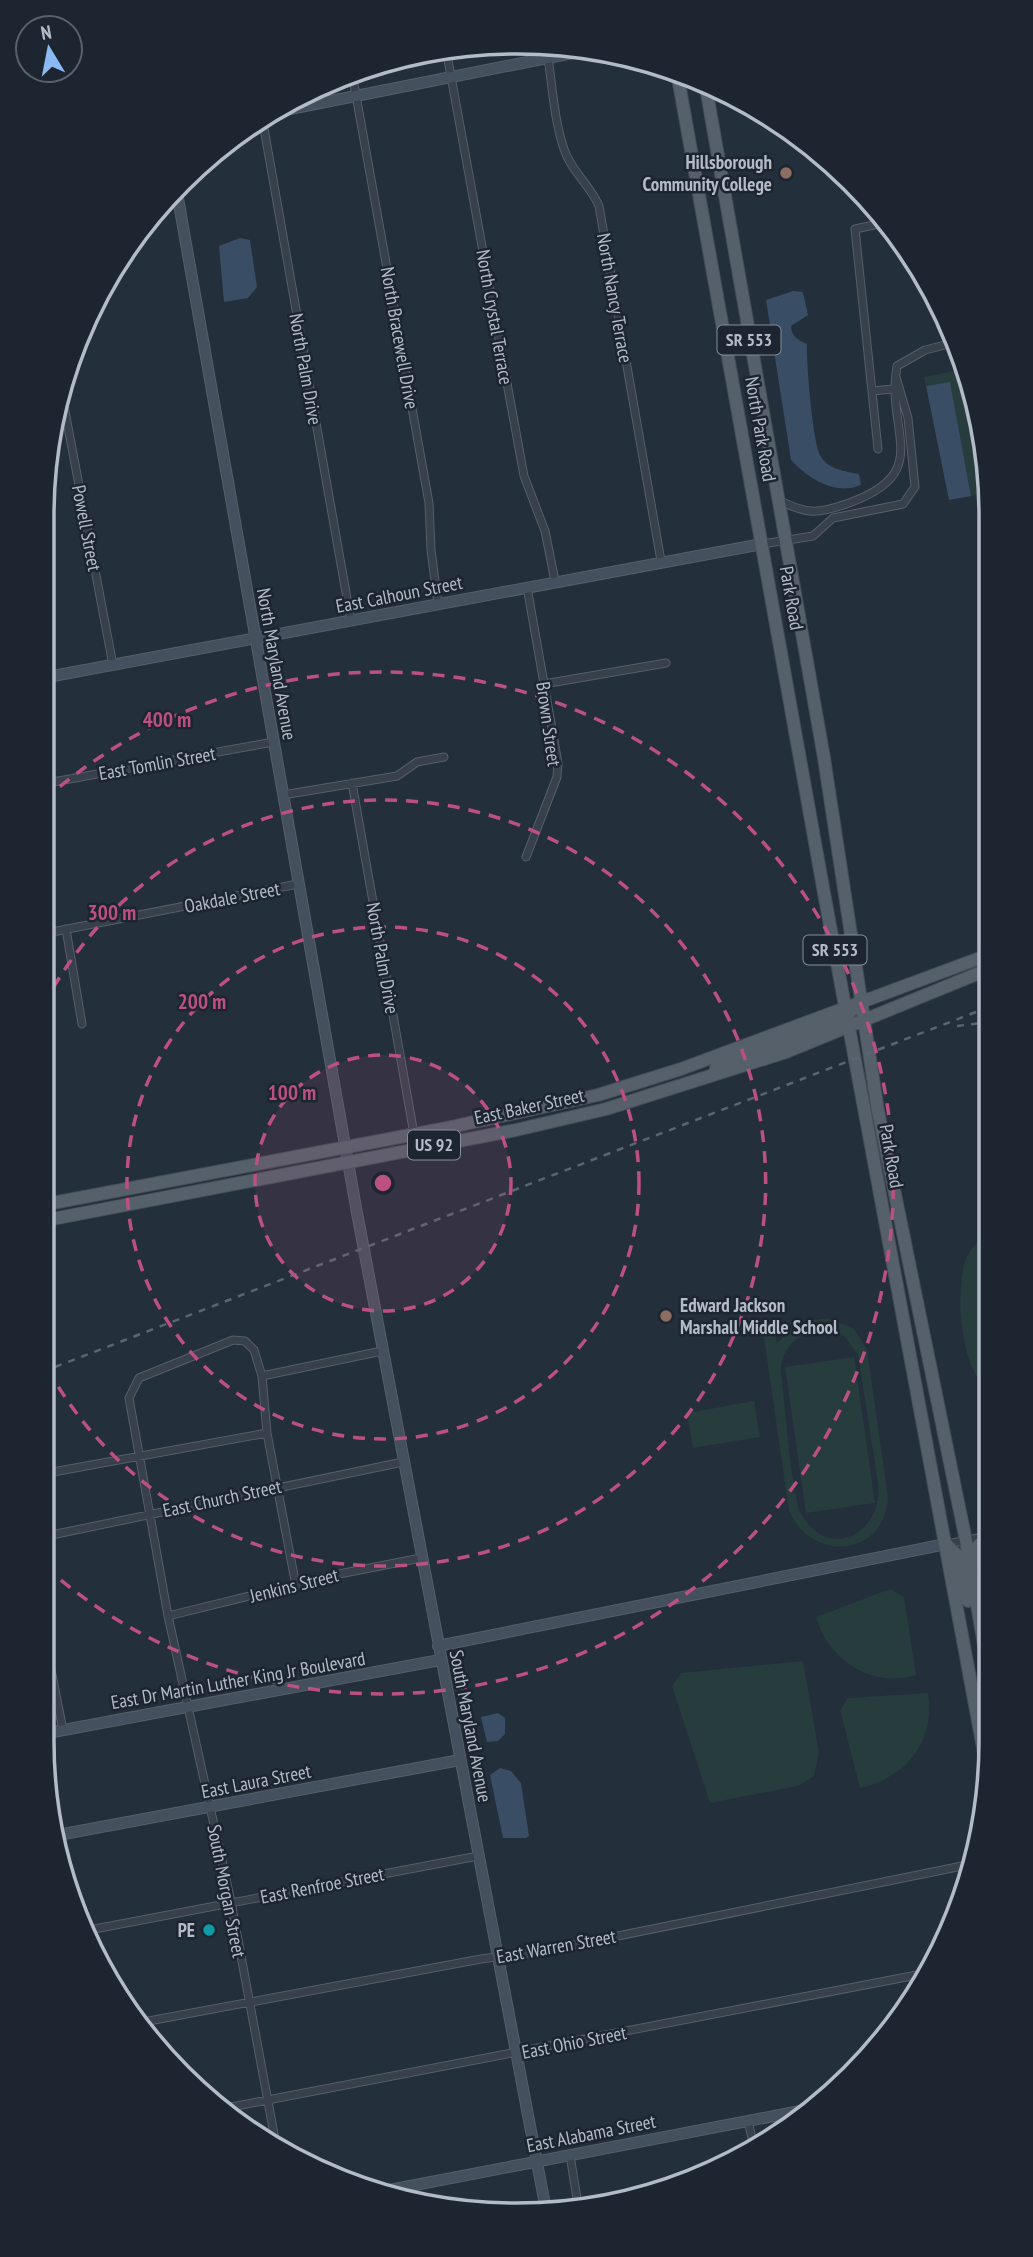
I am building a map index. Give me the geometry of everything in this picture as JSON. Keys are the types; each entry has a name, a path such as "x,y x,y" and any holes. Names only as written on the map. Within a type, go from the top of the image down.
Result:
{"main road":[{"name":"North Park Road","path":"679,84 762,544"},
{"name":"North Park Road","path":"707,96 785,540"},
{"name":"Park Road","path":"785,540 824,758 878,1111 966,1541 979,1618"},
{"name":"Park Road","path":"762,544 979,1725"},
{"name":"US 92","path":"979,958 860,1001 848,1016 863,1021 979,973"},
{"name":"East Baker Street","path":"54,1219 567,1119 745,1066 848,1016"},
{"name":"East Baker Street","path":"54,1202 562,1104 636,1084 848,1016"},
{"path":"921,1410 929,1422 948,1520 966,1541"},
{"path":"946,1544 957,1555 961,1567 979,1644"},
{"path":"979,1545 975,1549 979,1578"}],"street":[{"path":"305,106 558,56"},
{"name":"North Nancy Terrace","path":"548,58 564,149 573,167 592,189 599,205 661,561"},
{"name":"North Crystal Terrace","path":"448,59 524,476 545,531 555,581"},
{"name":"North Bracewell Drive","path":"354,84 429,503 431,550 438,604"},
{"name":"North Palm Drive","path":"264,129 351,621"},
{"name":"North Maryland Avenue","path":"178,202 298,884 347,1146 347,1162"},
{"path":"875,225 855,229 878,449"},
{"path":"778,500 804,513 831,508 874,494 897,474 901,459 893,389 897,366 908,357 946,345"},
{"path":"762,544 813,536 834,518 903,504 915,487 908,418 896,375"},
{"path":"872,391 893,389"},
{"name":"Powell Street","path":"66,415 113,665"},
{"path":"901,459 912,458"},
{"path":"874,494 881,510"},
{"path":"831,508 834,518"},
{"name":"East Calhoun Street","path":"54,676 762,544"},
{"name":"Brown Street","path":"526,857 558,770 527,587"},
{"path":"544,684 666,663"},
{"name":"East Tomlin Street","path":"54,782 273,742"},
{"path":"283,795 397,776 416,762 444,757"},
{"name":"North Palm Drive","path":"352,783 414,1133"},
{"name":"Oakdale Street","path":"54,932 298,884"},
{"path":"66,929 82,1024"},
{"name":"South Maryland Avenue","path":"347,1162 545,2202"},
{"path":"223,1170 226,1186"},
{"path":"80,1197 83,1213"},
{"name":"South Morgan Street","path":"262,1376 254,1350 245,1341 233,1340 139,1378 129,1398 168,1616 230,1902 275,2135"},
{"path":"296,1586 267,1433 262,1376 382,1351"},
{"path":"54,1472 267,1433"},
{"name":"East Church Street","path":"54,1534 403,1462"},
{"path":"438,1646 979,1538"},
{"name":"Jenkins Street","path":"168,1616 334,1575 421,1558"},
{"name":"East Dr Martin Luther King Jr Boulevard","path":"54,1732 440,1660"},
{"path":"54,1685 63,1730"},
{"name":"East Laura Street","path":"64,1834 460,1760"},
{"name":"East Renfroe Street","path":"95,1929 478,1856"},
{"name":"East Warren Street","path":"149,2021 498,1956 563,1947 961,1866"},
{"name":"East Ohio Street","path":"234,2106 914,1977"},
{"name":"East Alabama Street","path":"400,2188 791,2112"},
{"path":"748,2121 752,2138"},
{"path":"570,2155 577,2199"}],"green space":[{"path":"955,371 970,426 978,495 971,496 950,383 926,386 924,377"},
{"path":"979,1241 979,1379 966,1350 960,1293 965,1261"},
{"path":"827,1318 853,1328 867,1349 888,1498 884,1518 874,1533 861,1542 846,1546 829,1546 814,1539 800,1528 789,1511 763,1331 774,1330 777,1343 799,1323","holes":["818,1330 844,1336 858,1355 878,1483 878,1501 864,1527 839,1539 826,1537 813,1529 802,1515 798,1504 781,1372 787,1350 803,1335"]},
{"path":"854,1357 875,1503 806,1513 785,1367"},
{"path":"754,1401 760,1437 693,1448 687,1413"},
{"path":"890,1589 904,1597 916,1675 884,1678 854,1667 841,1658 831,1646 816,1617"},
{"path":"803,1661 819,1753 814,1776 798,1786 710,1803 672,1686 681,1673"},
{"path":"928,1693 927,1727 914,1755 891,1776 860,1788 840,1710 848,1698"}],"water":[{"path":"240,238 250,240 257,287 248,298 224,302 219,246"},
{"path":"793,291 803,292 808,315 791,326 796,337 807,344 817,447 823,460 832,467 859,474 861,485 842,488 823,484 791,460 766,300"},
{"path":"950,382 971,496 949,500 926,386"},
{"path":"498,1713 505,1718 505,1734 498,1741 487,1742 481,1717"},
{"path":"500,1768 511,1771 521,1783 529,1836 526,1838 503,1838 490,1775"}],"railway":[{"path":"54,1367 979,1011"},
{"path":"957,1026 979,1023"}],"place":[{"name":"Hillsborough Community College","path":"786,173"},
{"name":"Edward Jackson Marshall Middle School","path":"666,1316"},
{"name":"PE","path":"209,1930"}]}
